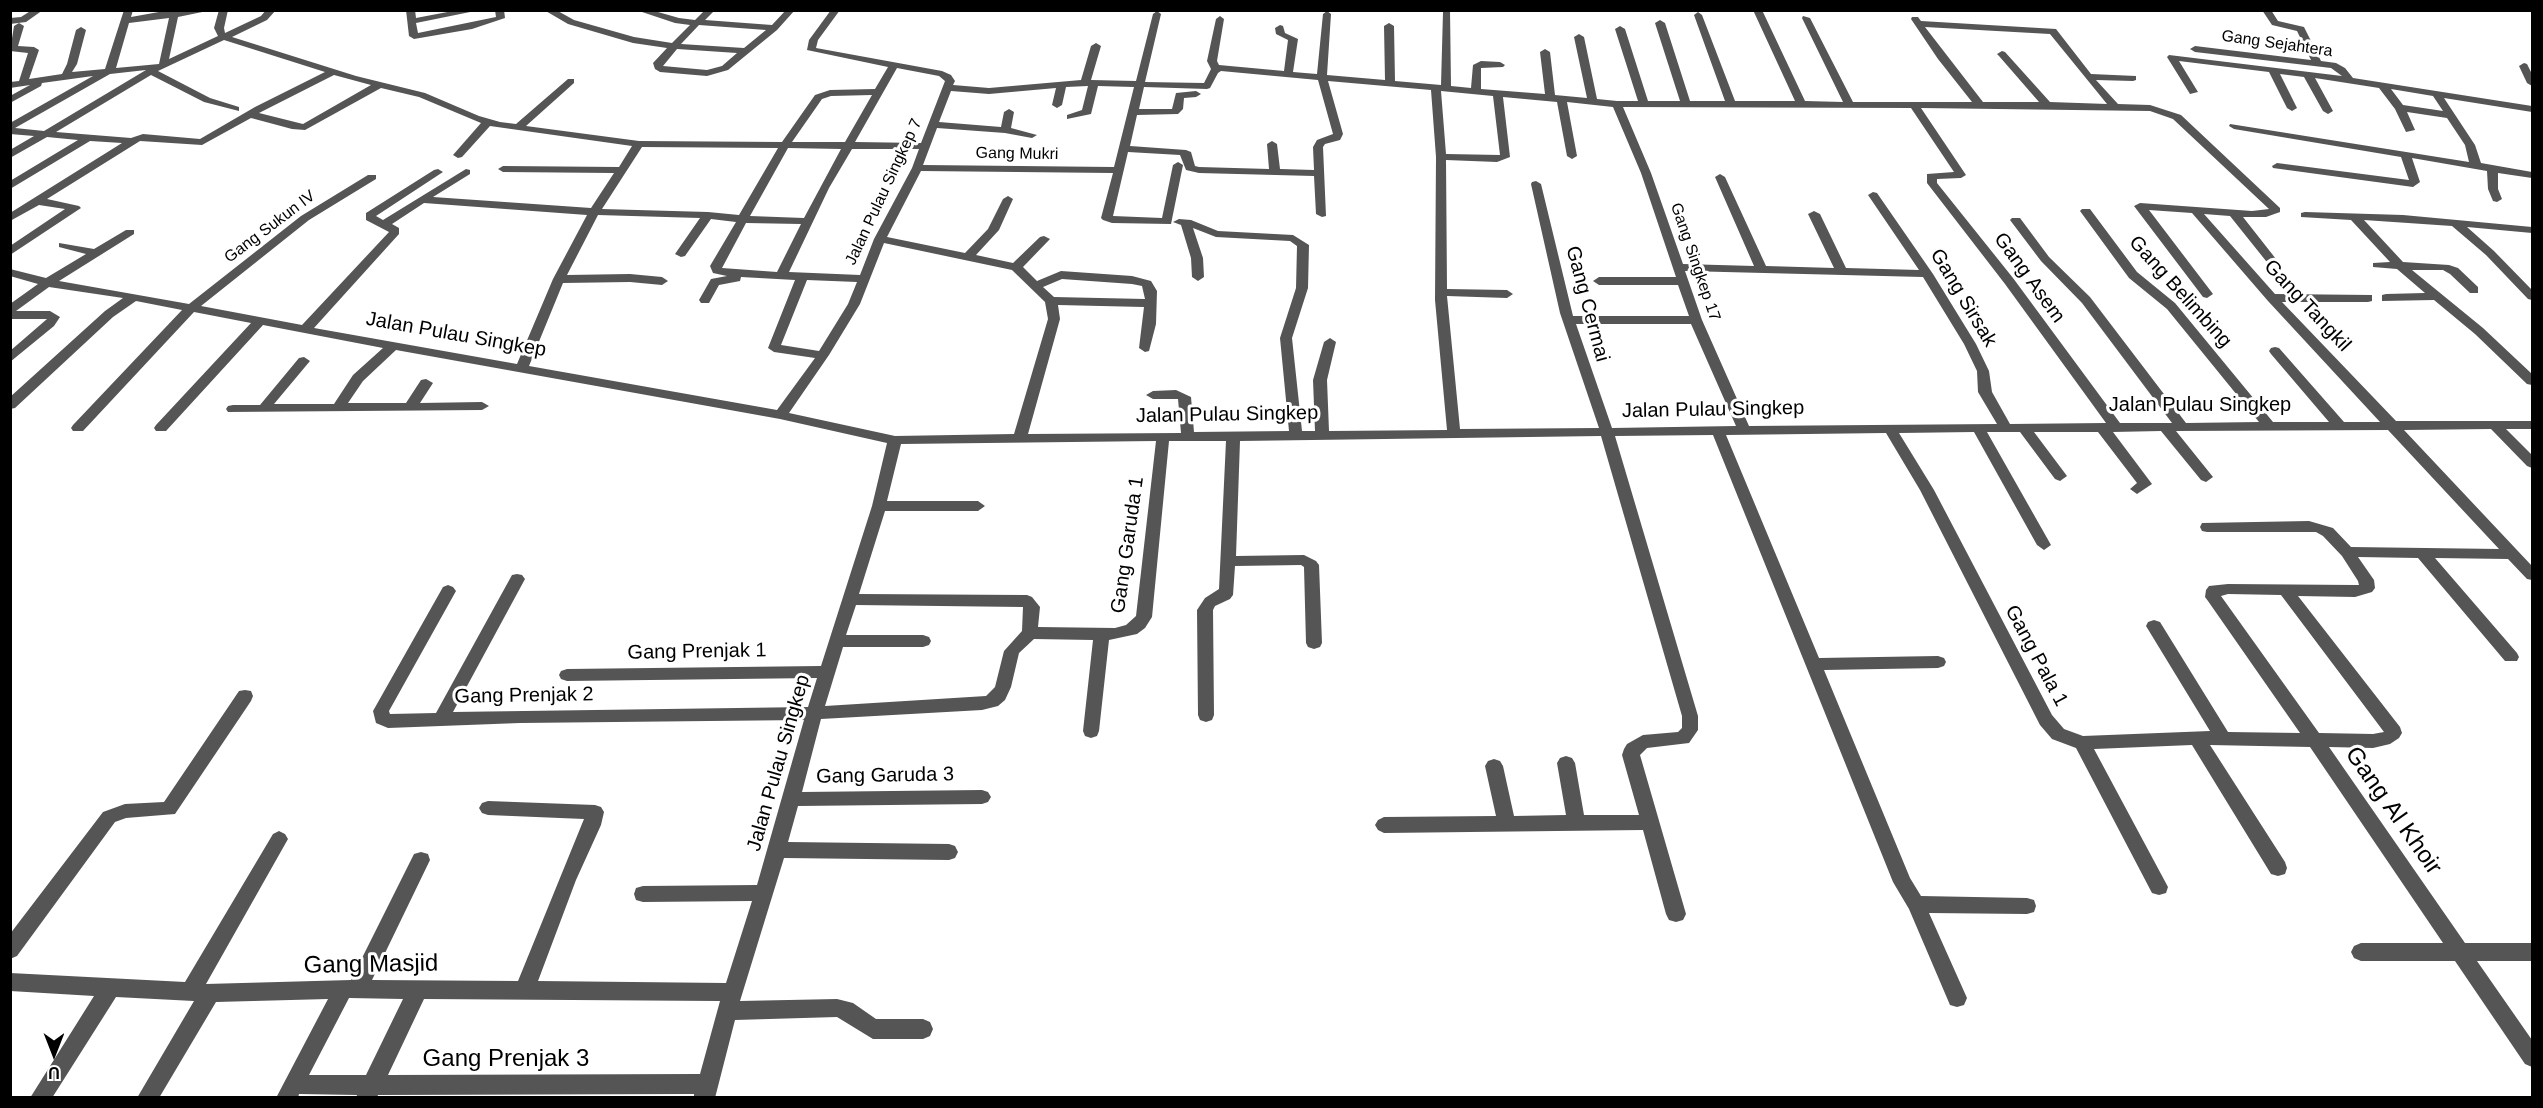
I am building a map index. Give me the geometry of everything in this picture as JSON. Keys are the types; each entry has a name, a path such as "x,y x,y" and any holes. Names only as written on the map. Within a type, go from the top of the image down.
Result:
{"street":[{"path":"23,83 34,50 13,49 15,24 39,10"},
{"path":"10,129 110,70 129,10"},
{"path":"125,21 208,10"},
{"path":"224,10 219,28 219,33 224,37 333,72 422,95 489,122 519,128 639,144 925,147"},
{"path":"10,155 151,71 264,18 272,10"},
{"path":"410,10 414,36 472,27 501,18 499,10"},
{"path":"412,21 476,10"},
{"path":"548,10 571,22 622,37 675,46 746,51"},
{"path":"640,10 696,23 774,28"},
{"path":"711,10 658,63 658,67 663,70 707,73 725,68 774,28 791,10"},
{"path":"836,10 814,40 811,46 813,50 942,74 948,77 948,88 989,91 1089,83 1207,86"},
{"path":"1757,10 1802,105"},
{"path":"2265,10 2275,23 2301,29 2316,62"},
{"path":"1447,12 1441,89 1441,292 1454,434"},
{"path":"162,65 174,13"},
{"path":"1156,14 1107,218 1187,222 1225,236 1286,238 1299,241 1303,245 1302,288 1286,338 1296,435"},
{"path":"1322,214 1319,144 1336,138 1338,134 1322,76 1327,14"},
{"path":"1698,15 1731,105"},
{"path":"1806,18 1849,104"},
{"path":"1132,112 1174,112 1178,109 1179,95 1203,93 1207,86 1220,19"},
{"path":"1980,105 1917,21 2052,31 2115,107"},
{"path":"1660,23 1686,105"},
{"path":"1389,26 1390,82"},
{"path":"1280,28 1281,34 1293,39 1288,74"},
{"path":"1620,29 1644,104"},
{"path":"65,76 72,64 81,30"},
{"path":"1579,37 1592,102"},
{"path":"1071,117 1087,112 1089,83 1096,46"},
{"name":"Gang Sejahtera","path":"2195,49 2316,62 2335,66 2350,80"},
{"path":"1545,52 1550,99"},
{"path":"2002,54 2047,105"},
{"path":"2193,92 2172,57 2350,80 2532,109"},
{"path":"10,85 110,70 162,65"},
{"path":"781,276 847,146 894,65"},
{"path":"1210,65 1390,82 1476,93 1617,104 2047,105 2161,110 2177,117 2276,210 2266,214 2140,206 2207,294"},
{"path":"1476,93 1475,70 1477,66 1500,65"},
{"path":"2524,66 2532,83"},
{"path":"2273,70 2292,108"},
{"path":"151,71 164,80 207,100 235,109"},
{"path":"10,129 89,137 202,142 250,114 333,72"},
{"path":"2308,75 2328,111"},
{"path":"2088,77 2133,78"},
{"path":"10,100 43,81"},
{"path":"519,128 571,81"},
{"path":"1058,105 1062,84"},
{"path":"250,114 292,126 305,127 379,85"},
{"path":"2382,85 2400,108 2410,130"},
{"name":"Jalan Pulau Singkep 7","path":"780,415 823,355 854,304 880,239 917,168 948,88"},
{"path":"863,279 728,273 716,268 785,145 822,95 878,92"},
{"path":"2436,93 2470,146 2476,166"},
{"path":"1441,157 1497,159 1506,155 1498,94"},
{"path":"1562,100 1572,156"},
{"name":"Gang Singkep 17","path":"1617,104 1646,173 1696,320 1744,430"},
{"name":"Gang Asem","path":"1915,106 1960,173 1930,178 2109,427"},
{"path":"2400,108 2449,115"},
{"path":"1005,130 1009,112"},
{"path":"458,155 489,122"},
{"path":"933,125 1005,130 1032,135"},
{"path":"2234,126 2532,175"},
{"path":"10,186 89,137"},
{"path":"10,218 135,140"},
{"path":"522,368 559,279 594,212 639,144"},
{"path":"1272,144 1275,173"},
{"path":"1124,149 1182,152 1187,154 1190,168 1199,171 1320,174"},
{"path":"2277,166 2412,184 2415,182 2406,156"},
{"path":"1167,222 1178,165"},
{"name":"Gang Mukri","path":"917,168 1118,170"},
{"path":"503,169 621,170"},
{"path":"2492,169 2493,189 2497,199"},
{"path":"304,330 395,232 370,218 370,215 438,172"},
{"path":"384,224 466,172"},
{"name":"Gang Sukun IV","path":"78,428 191,308 305,218 372,177"},
{"path":"1720,177 1761,268"},
{"name":"Gang Cermai","path":"1536,184 1569,320 1607,432 1691,723 1688,734 1683,738 1650,740 1638,744 1633,749 1631,759 1648,822"},
{"name":"Gang Sirsak","path":"1873,195 1927,274 1970,344 1983,371 1985,392 2006,428"},
{"path":"969,256 993,230 1008,199"},
{"path":"424,200 594,212 808,221"},
{"path":"10,252 75,208 38,201"},
{"name":"Gang Tangkil","path":"2195,210 2272,298 2532,575"},
{"name":"Gang Belimbing","path":"2086,211 2133,275 2171,306 2268,426"},
{"path":"2234,213 2270,259"},
{"path":"1814,214 1842,272"},
{"path":"681,254 708,215"},
{"path":"2305,215 2454,222 2532,230"},
{"path":"2354,216 2399,265 2532,381"},
{"name":"Gang Asem","path":"2016,220 2045,259 2086,300 2182,426"},
{"path":"1187,222 1186,230 1197,258 1198,277"},
{"path":"2454,222 2490,253 2532,296"},
{"path":"10,310 34,291 130,232"},
{"path":"880,239 1016,267 1051,301 1054,319 1020,439"},
{"path":"1016,267 1044,239"},
{"path":"63,245 97,253"},
{"path":"2377,265 2445,267 2454,271 2474,290"},
{"path":"1678,267 1927,274"},
{"name":"Jalan Pulau Singkep","path":"10,272 49,283 780,415 895,440 1744,430 2527,425"},
{"path":"1034,286 1061,274 1132,280 1150,287 1150,324 1145,348"},
{"path":"705,300 711,286 720,279 766,275"},
{"path":"802,277 774,348 823,355"},
{"path":"559,279 630,278 662,281"},
{"path":"1599,281 1683,281"},
{"path":"1441,292 1508,294"},
{"path":"2386,298 2437,296"},
{"path":"10,405 109,314 134,297"},
{"path":"2272,298 2368,298"},
{"path":"1051,301 1150,303"},
{"path":"10,315 50,315 54,317 10,358"},
{"path":"1569,320 1696,320"},
{"path":"161,428 260,321"},
{"path":"1322,435 1320,380 1330,342"},
{"path":"339,408 358,378 393,346"},
{"path":"2275,351 2340,426"},
{"path":"264,408 304,361"},
{"path":"410,407 426,383"},
{"path":"1153,395 1176,394 1184,397 1188,436"},
{"path":"233,409 482,406"},
{"path":"2497,425 2532,464"},
{"path":"2109,427 2145,484 2136,489"},
{"path":"2165,427 2206,477"},
{"path":"1978,428 2044,545"},
{"path":"2023,428 2060,476"},
{"name":"Gang Pala 1","path":"1890,429 1927,490 2046,720 2058,734 2082,743"},
{"path":"1718,431 1902,882 1916,904 1957,998"},
{"path":"1206,715 1204,610 1210,602 1225,595 1229,561 1233,436"},
{"name":"Gang Garuda 1","path":"1030,633 1102,634 1131,630 1144,617 1163,437"},
{"name":"Jalan Pulau Singkep","path":"706,1091 730,1002 777,850 814,713 879,506 895,440"},
{"path":"879,506 978,506"},
{"path":"2207,527 2309,526 2328,532 2347,552 2366,580 2367,588 2355,591 2286,591"},
{"path":"2347,552 2513,554"},
{"path":"2421,552 2511,657"},
{"path":"1229,561 1304,560 1311,565 1314,644"},
{"path":"440,720 517,579"},
{"name":"Gang Al Khoir","path":"2286,591 2214,590 2213,597 2532,1057"},
{"name":"Gang Prenjak 2","path":"448,591 381,711 382,717 388,721 520,716 814,713 930,709 992,701 1003,687 1012,651 1030,633"},
{"path":"2159,887 2082,743 2197,738 2373,741 2390,737 2393,733 2392,728 2286,591"},
{"path":"851,599 1027,601 1032,607 1030,633"},
{"path":"2154,626 2223,738"},
{"path":"1091,731 1102,634"},
{"path":"838,641 923,641"},
{"path":"1815,664 1938,662"},
{"name":"Gang Prenjak 1","path":"567,675 827,672"},
{"path":"10,950 109,817 125,811 169,809 245,696"},
{"path":"2197,738 2278,868"},
{"path":"1566,763 1576,822"},
{"path":"1494,766 1506,823"},
{"name":"Gang Garuda 3","path":"789,799 982,797"},
{"path":"488,807 595,812 595,818 567,880 525,989"},
{"path":"1384,825 1648,822 1676,914"},
{"path":"147,1098 279,839"},
{"path":"777,850 950,852"},
{"path":"286,1098 350,989 421,860"},
{"path":"643,894 764,893"},
{"path":"1916,904 2027,906"},
{"path":"2361,952 2532,952"},
{"name":"Gang Masjid","path":"10,982 200,992 525,989 837,1008 846,1010 873,1029 922,1029"},
{"path":"40,1098 110,989"},
{"path":"368,1091 418,989"},
{"name":"Gang Prenjak 3","path":"303,1085 368,1091 706,1091"}]}
